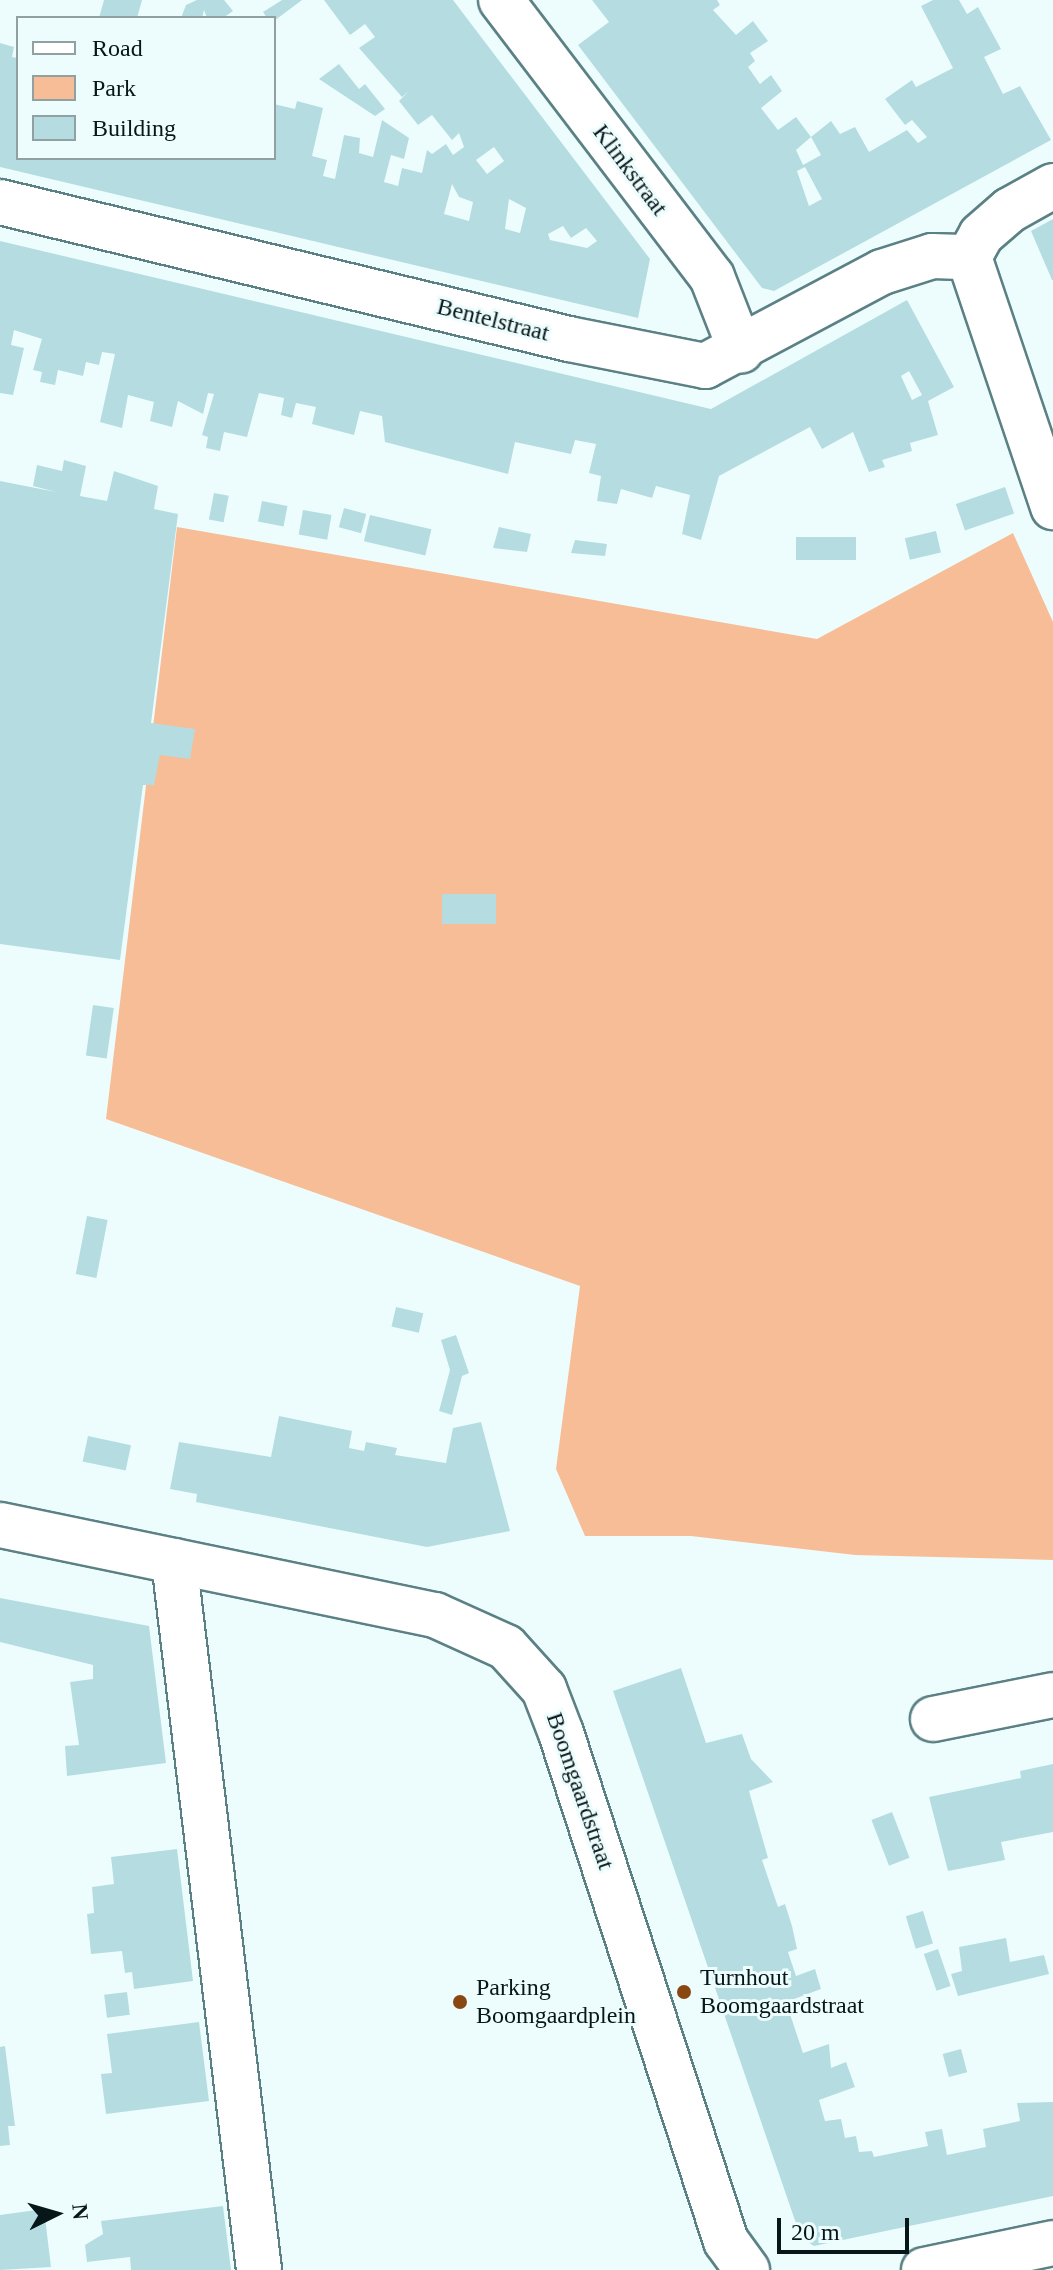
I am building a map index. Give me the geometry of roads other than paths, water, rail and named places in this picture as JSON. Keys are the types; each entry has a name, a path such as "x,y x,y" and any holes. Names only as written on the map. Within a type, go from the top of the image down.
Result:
{"street":[{"name":"Klinkstraat","path":"501,0 712,277 741,351"},
{"path":"1053,186 1001,218 981,235 969,257 1053,507"},
{"name":"Bentelstraat","path":"0,202 705,366 741,351 882,272 932,256 969,257"},
{"name":"Boomgaardstraat","path":"0,1525 435,1615 506,1647 544,1689 592,1818 726,2241 747,2270"},
{"path":"174,1561 259,2270"},
{"path":"933,1719 1053,1695"},
{"path":"924,2270 1053,2243"}],"place":[{"name":"Turnhout Boomgaardstraat","path":"684,1992"},
{"name":"Parking Boomgaardplein","path":"460,2002"}]}
